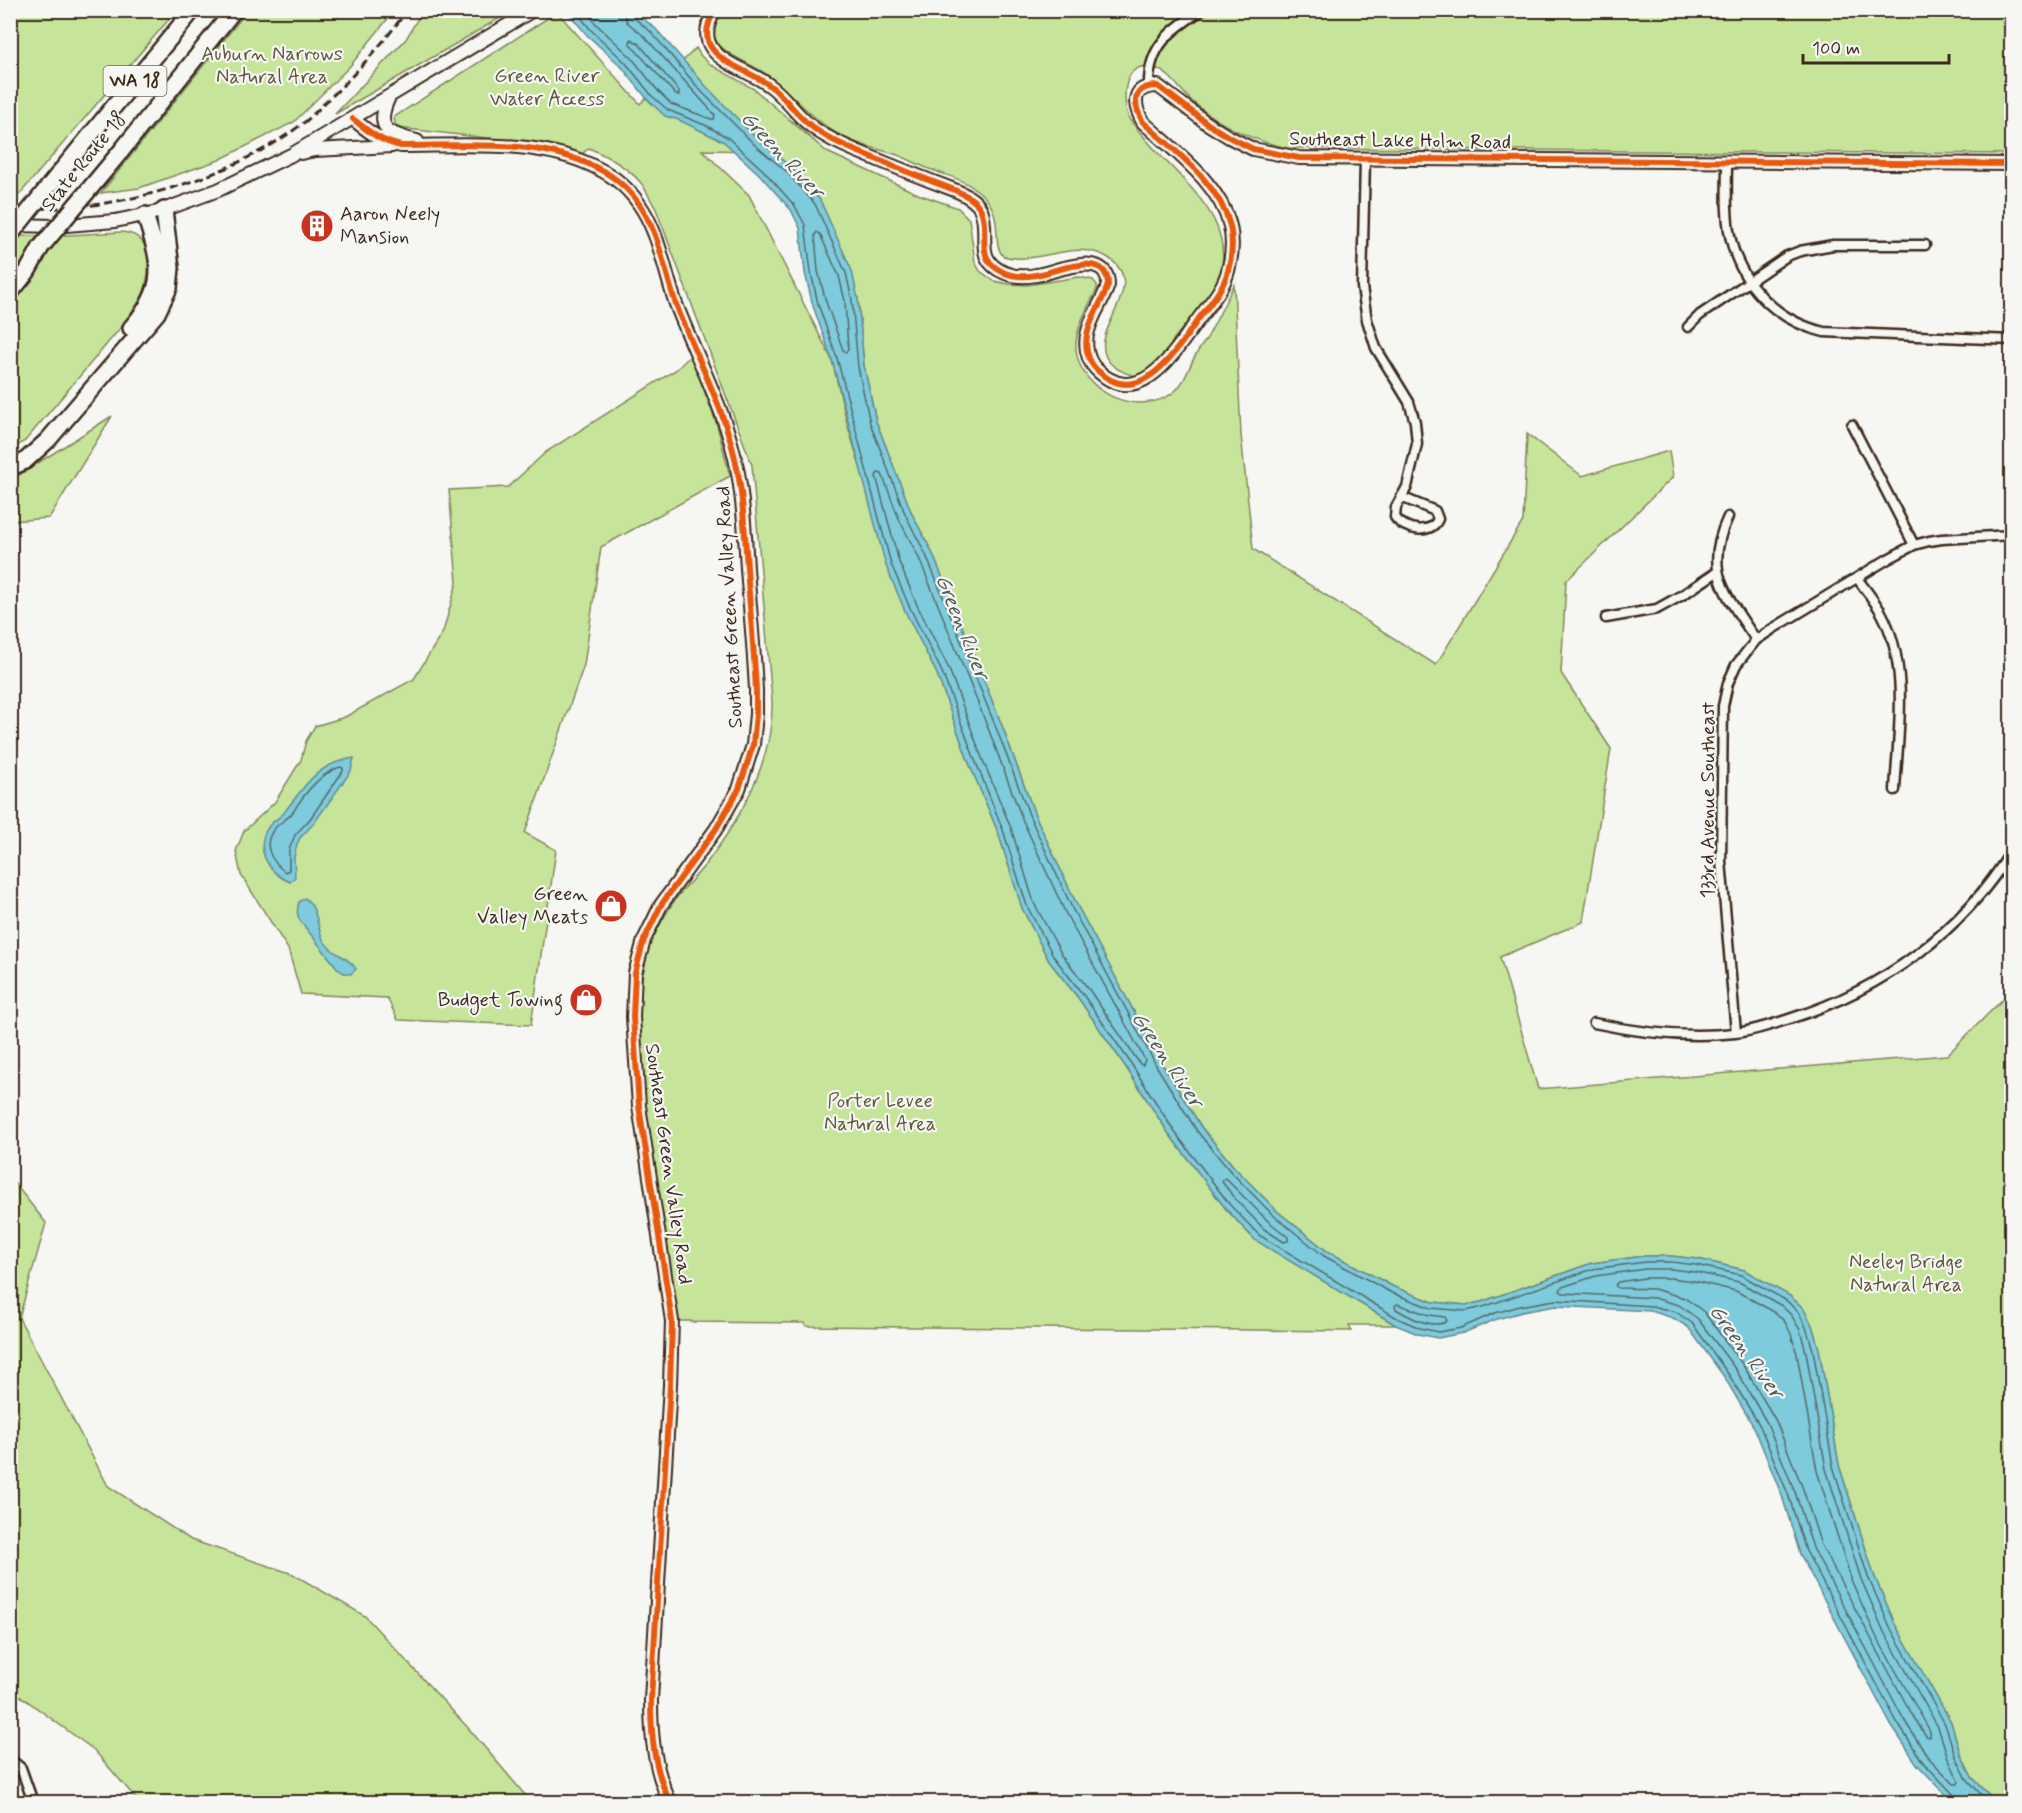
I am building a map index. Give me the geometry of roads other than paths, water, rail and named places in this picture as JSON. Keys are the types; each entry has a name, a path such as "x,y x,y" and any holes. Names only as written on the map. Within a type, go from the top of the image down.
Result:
{"highway":[{"name":"State Route 18","path":"10,235 193,10"},
{"name":"State Route 18","path":"10,293 19,276 41,247 234,10"},
{"path":"10,224 62,171"},
{"path":"10,468 25,461 48,440 157,313 169,288 171,268 164,210"},
{"path":"10,462 32,447 149,304 159,273 156,250 145,215"}],"street":[{"path":"715,10 706,30 709,46 716,54 766,82 811,127 842,144 915,177 951,189 974,202 980,210 982,219 983,249 987,260 996,269 1020,277 1084,265 1100,267 1105,271 1108,285 1088,330 1088,354 1092,365 1100,374 1126,384 1149,379 1176,351 1220,288 1228,272 1232,239 1229,224 1217,199 1205,181 1143,122 1137,111 1139,90 1149,86 1153,57 1161,42 1179,25 1202,10"},
{"path":"10,224 55,226 115,221 164,210 218,190 291,155 531,12"},
{"name":"Southeast Lake Holm Road","path":"1149,86 1158,86 1208,124 1253,148 1299,158 2012,164"},
{"path":"389,97 382,111 382,119 386,128 396,136 450,146"},
{"name":"Southeast Green Valley Road","path":"353,118 378,138 401,146 519,148 560,154 597,167 636,199 652,228 676,303 727,430 738,471 756,690 753,745 739,789 728,810 652,921 638,958 633,995 639,1106 672,1321 651,1700 652,1738 656,1764 670,1803"},
{"path":"291,155 315,150 401,146"},
{"path":"1365,160 1362,287 1367,320 1376,348 1408,402 1415,422 1417,444 1407,487 1401,497 1395,513 1396,520 1415,529 1427,529 1436,525 1438,519 1435,511 1401,497"},
{"path":"1727,162 1727,208 1730,237 1749,281 1760,295 1782,315 1801,326 1844,333 2012,340"},
{"path":"1688,327 1700,315 1787,256 1815,247 1840,245 1925,245"},
{"path":"1852,425 1914,545"},
{"path":"1728,517 1719,542 1717,572 1722,588 1756,640"},
{"name":"133rd Avenue Southeast","path":"1736,1033 1721,861 1723,717 1726,691 1733,670 1756,640 1914,545 1942,539 2012,535"},
{"path":"1606,618 1657,609 1717,572"},
{"path":"1857,578 1881,611 1896,655 1899,709 1895,790"},
{"path":"1594,1023 1628,1030 1674,1035 1736,1033 1813,1012 1863,988 1906,963 1955,923 1984,890 2012,850"},
{"path":"10,1760 21,1768 33,1803"}],"water":[{"name":"Green River","path":"567,11 634,11 655,28 706,86 760,142 790,166 820,200 852,271 858,299 864,366 876,421 912,514 932,552 1001,723 1035,815 1078,907 1162,1064 1202,1128 1235,1168 1277,1211 1327,1251 1394,1287 1433,1302 1466,1305 1481,1302 1592,1263 1644,1256 1698,1259 1744,1270 1790,1296 1803,1308 1812,1325 1819,1349 1839,1465 1874,1575 1896,1626 1951,1722 1960,1753 1972,1777 1996,1802 1953,1802 1917,1764 1891,1725 1800,1554 1782,1496 1755,1429 1725,1378 1688,1327 1673,1318 1651,1311 1555,1306 1497,1319 1463,1333 1438,1338 1418,1334 1396,1325 1255,1240 1226,1209 1169,1134 1079,999 1049,961 1022,908 998,832 969,763 937,674 905,611 886,566 832,360 813,306 805,273 800,228 791,210 759,174 724,142 679,120 665,116 648,100 621,66 587,35"},
{"path":"354,758 351,771 297,844 294,857 295,877 290,882 282,878 275,873 265,859 262,843 264,834 314,776 331,765"},
{"path":"305,898 313,907 321,936 327,946 349,961 356,969 351,974 338,969 299,919 297,912 299,902"}],"railway":[{"path":"10,207 85,206 124,200 202,178 238,162 272,144 309,118 370,57 407,10"}],"place":[{"name":"Aaron Neely Mansion","path":"317,226"},
{"name":"Green Valley Meats","path":"611,906"},
{"name":"Budget Towing","path":"586,1000"}],"park label":[{"name":"Auburn Narrows Natural Area","path":"272,66"},
{"name":"Green River Water Access","path":"547,88"},
{"name":"Porter Levee Natural Area","path":"880,1112"},
{"name":"Neeley Bridge Natural Area","path":"1906,1274"}]}
